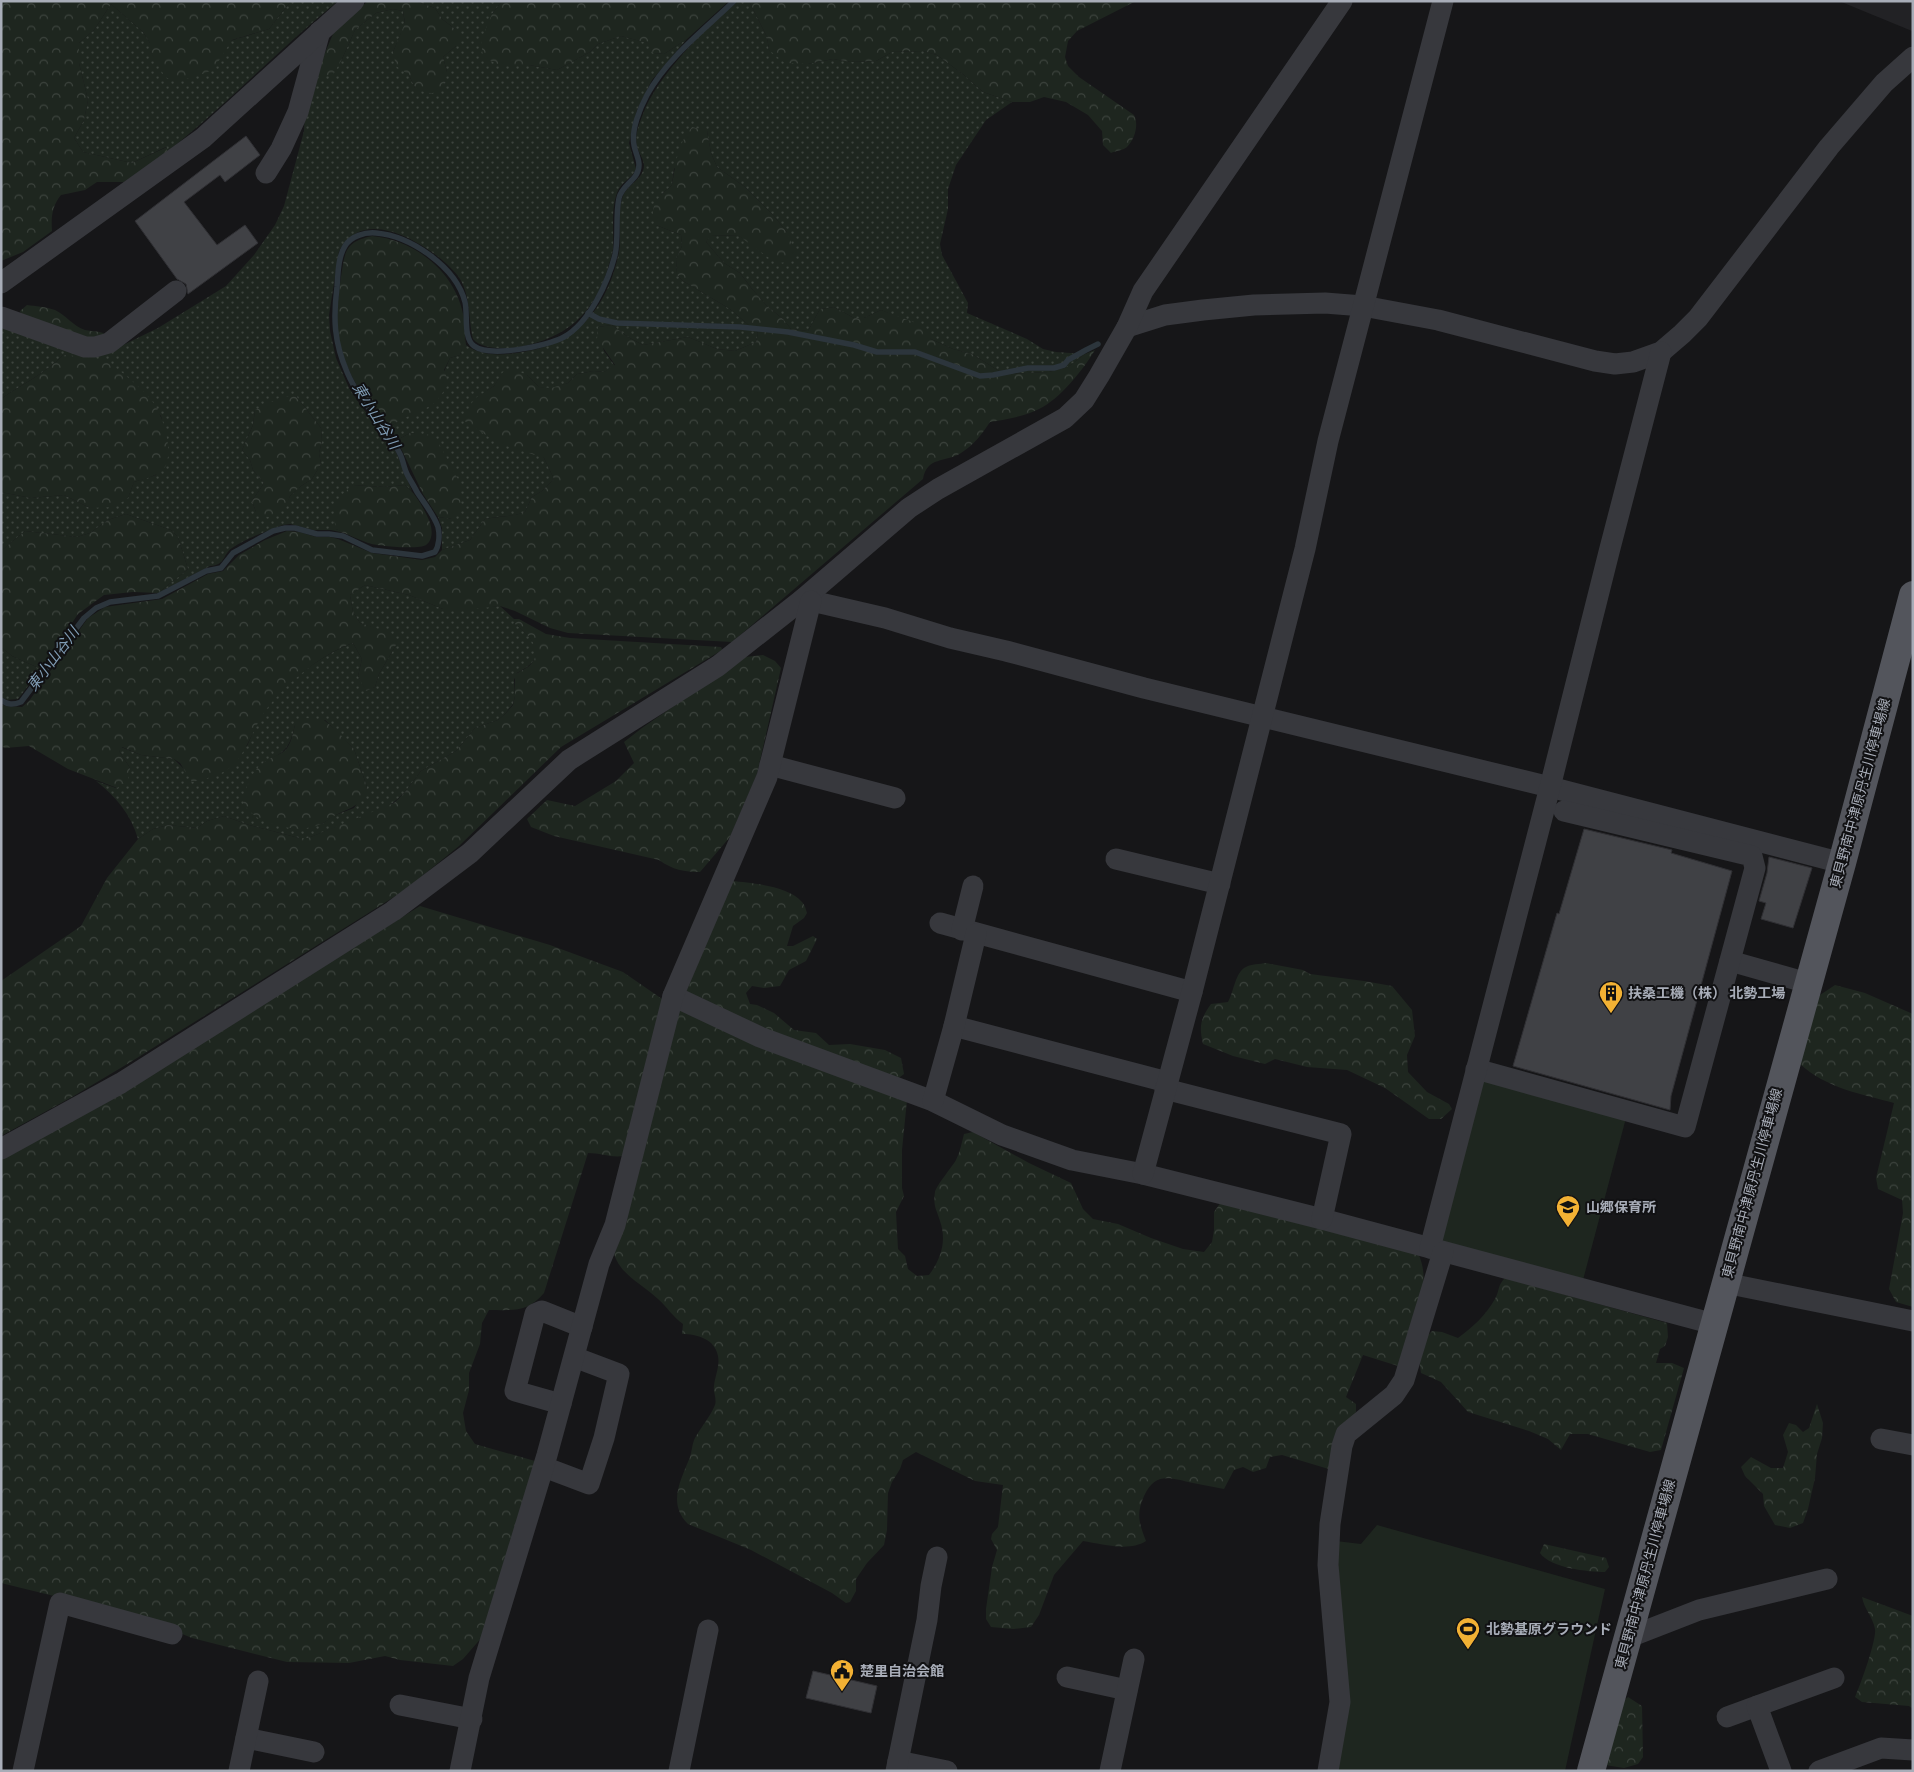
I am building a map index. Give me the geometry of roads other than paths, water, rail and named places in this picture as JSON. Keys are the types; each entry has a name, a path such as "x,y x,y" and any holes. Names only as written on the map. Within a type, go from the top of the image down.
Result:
{"main road":[{"name":"東貝野南中津原丹生川停車場線","path":"1591,1771 1842,863 1913,595"}],"street":[{"path":"1,283 203,138 354,1"},
{"path":"1,1149 121,1083 393,912 470,853 569,760 718,666 807,600 909,508 938,489 1066,418 1084,400 1127,327 1143,292 1342,1"},
{"path":"1143,1174 1263,716 1305,549 1328,441 1443,1"},
{"path":"266,173 281,148 298,112 320,31"},
{"path":"1127,327 1164,315 1254,305 1325,303 1363,306 1438,320 1615,364 1633,362 1661,352 1698,318 1829,147 1884,83 1913,57"},
{"path":"1,317 85,347 95,347 109,343 176,290"},
{"path":"1328,1771 1340,1702 1329,1599 1328,1565 1330,1524 1342,1446 1346,1434 1394,1395 1404,1380 1436,1250 1476,1069 1661,352"},
{"path":"807,600 885,618 950,638 1144,688 1550,787 1842,863"},
{"path":"460,1771 479,1678 544,1467 599,1264 615,1225 673,996 767,777 807,600"},
{"path":"770,765 895,798"},
{"path":"1476,1069 1685,1127 1755,868 1752,856 1564,811"},
{"path":"1116,859 1220,884"},
{"path":"933,1101 954,1026 969,932 973,886"},
{"path":"940,923 1192,992"},
{"path":"1730,961 1808,983"},
{"path":"673,996 760,1037 933,1101 1002,1135 1072,1160 1143,1174 1322,1219 1714,1324"},
{"path":"954,1026 1341,1134 1322,1219"},
{"path":"1725,1283 1913,1321"},
{"path":"561,1404 515,1390 535,1314 542,1311 582,1327"},
{"path":"544,1467 590,1484 604,1438 619,1374 574,1357"},
{"path":"1881,1439 1913,1445"},
{"path":"938,1557 897,1766 947,1771"},
{"path":"1627,1638 1699,1610 1827,1579"},
{"path":"23,1771 60,1603 172,1634"},
{"path":"679,1771 708,1630"},
{"path":"1110,1771 1134,1659"},
{"path":"1067,1677 1127,1690"},
{"path":"1727,1717 1834,1678"},
{"path":"239,1771 258,1681"},
{"path":"400,1705 472,1719"},
{"path":"1757,1706 1781,1771"},
{"path":"246,1738 314,1752"},
{"path":"1819,1771 1881,1748 1913,1750"}],"waterway":[{"name":"東小山谷川","path":"1,700 11,704 21,702 84,618 96,608 110,602 158,596 206,571 221,568 233,553 273,531 295,528 317,534 343,536 372,550 422,556 435,552 439,537 436,523 408,476 394,443 352,383 339,350 335,309 339,266 345,246 359,235 376,233 390,235 403,240 430,255 452,277 460,289 466,307 468,338 474,346 493,351 505,351 533,347 564,337 582,322 590,312 603,289 612,266 616,248 619,198 623,189 636,175 638,170 639,162 633,139 637,119 644,100 655,82 675,57 734,1"},
{"path":"588,313 599,319 617,323 740,327 788,332 854,345 877,352 915,352 980,376 1028,368 1054,368 1064,365 1068,360 1098,344"}],"place":[{"name":"扶桑工機（株） 北勢工場","path":"1611,1014"},
{"name":"山郷保育所","path":"1568,1228"},
{"name":"北勢基原グラウンド","path":"1468,1650"},
{"name":"楚里自治会館","path":"842,1692"}]}
